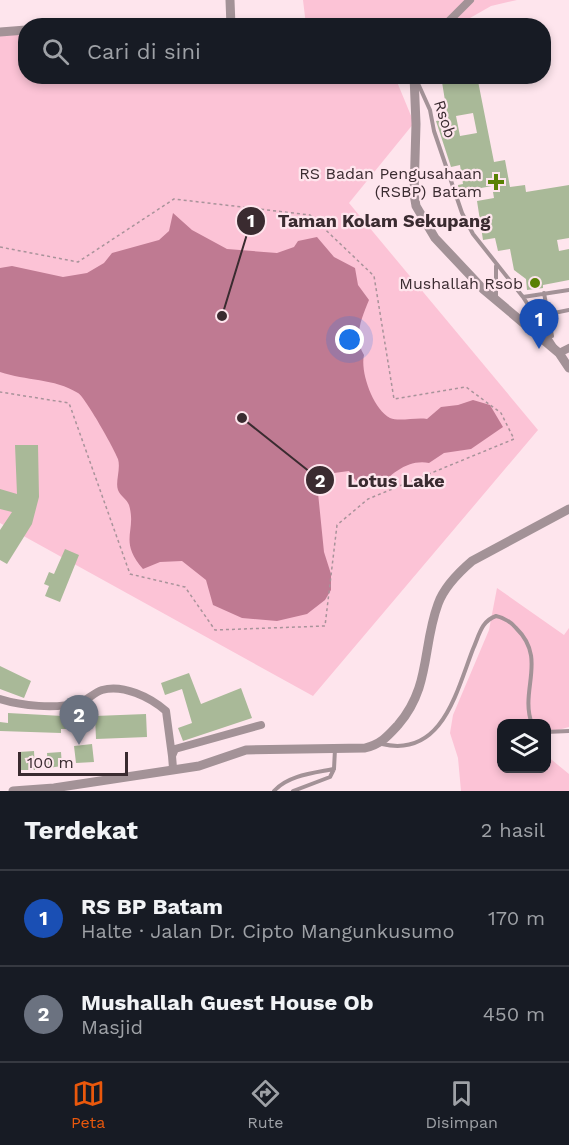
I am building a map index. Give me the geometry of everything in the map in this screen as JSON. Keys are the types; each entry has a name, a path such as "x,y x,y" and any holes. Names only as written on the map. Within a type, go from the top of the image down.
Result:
{"street":[{"path":"230,0 231,18"},
{"path":"452,18 470,0"},
{"path":"0,32 18,31"},
{"path":"416,84 414,194 416,206 435,238 496,302 558,352 569,368"},
{"path":"558,352 569,348"},
{"path":"13,791 54,789 173,768 199,766 246,750 365,747 381,744 400,723 421,689 438,604 458,572 472,561 569,508"},
{"path":"0,699 57,706 80,703 101,690 127,690 157,703 166,711 173,768"},
{"path":"172,756 175,749 261,726"}],"lane":[{"name":"Rsob","path":"419,84 430,110 462,213 472,234 523,297 552,339 558,352"},
{"path":"496,264 496,302"},
{"path":"523,297 569,290"},
{"path":"544,293 552,339"},
{"path":"549,314 569,310"},
{"path":"381,744 406,747 433,733 445,718 482,626 496,616 511,622 522,634 532,652 529,711 531,719"},
{"path":"551,732 569,731"},
{"path":"293,791 330,777 334,769 335,748"},
{"path":"274,791 283,783 300,776 334,769"}],"path":[{"path":"0,247 78,262 174,200 310,215 374,276 394,399 466,387 501,412 514,439 368,499 338,525 325,626 215,630 185,587 130,574 69,403 0,392"}],"shaded area":[{"path":"303,0 517,0 491,6 470,18 305,18"},
{"path":"18,31 18,84 398,84 414,123 349,203 538,430 313,696 0,523 0,32"},
{"path":"173,213 192,230 227,249 277,253 294,247 298,241 317,237 334,257 355,268 358,285 369,300 360,327 359,341 364,355 366,380 378,407 394,419 427,419 441,407 473,400 490,405 503,427 471,449 444,453 429,463 407,465 394,473 378,488 361,484 349,471 326,474 317,483 324,552 331,574 331,590 325,600 307,614 277,621 242,618 213,605 206,580 182,561 160,562 143,569 131,551 131,514 128,503 118,490 118,459 82,397 69,388 50,382 0,372 0,268 12,266 63,277 87,273 104,263 112,253 159,240 169,231"},
{"path":"497,588 564,635 569,628 569,727 551,732 551,719 497,719 497,773 551,773 551,759 569,774 569,791 461,791 458,758 450,733 453,715 489,630"}],"building":[{"path":"442,84 479,84 494,162 505,160 510,187 525,185 526,192 569,185 569,238 557,240 559,251 569,249 569,280 527,290 526,279 514,270 510,249 498,251 495,238 483,240 477,201 494,198 492,186 459,192 458,185 463,184 460,165 451,167 436,121 448,119","holes":["473,113 477,133 460,136 456,116"]},
{"path":"15,445 38,445 39,497 32,524 7,564 0,560 0,530 12,512 0,509 0,489 17,494"},
{"path":"65,549 79,555 60,602 45,596 49,586 44,584 49,572 54,574"},
{"path":"0,666 31,681 24,698 0,689"},
{"path":"189,673 201,704 241,688 252,718 183,741 178,728 192,723 182,689 165,695 161,683"},
{"path":"8,713 81,717 81,729 61,729 61,733 0,731 0,722 8,723"},
{"path":"146,714 147,737 96,739 95,716"},
{"path":"92,744 94,762 76,763 74,746"},
{"path":"34,751 35,770 20,770 19,752"},
{"path":"61,752 62,766 48,768 47,753"}],"place":[{"name":"RS Badan Pengusahaan (RSBP) Batam","path":"496,182"},
{"name":"Mushallah Rsob","path":"535,283"},
{"name":"Taman Kolam Sekupang","path":"222,316"},
{"name":"RS BP Batam","path":"539,349"},
{"name":"Lotus Lake","path":"242,418"},
{"name":"Mushallah Guest House Ob","path":"79,745"}]}
